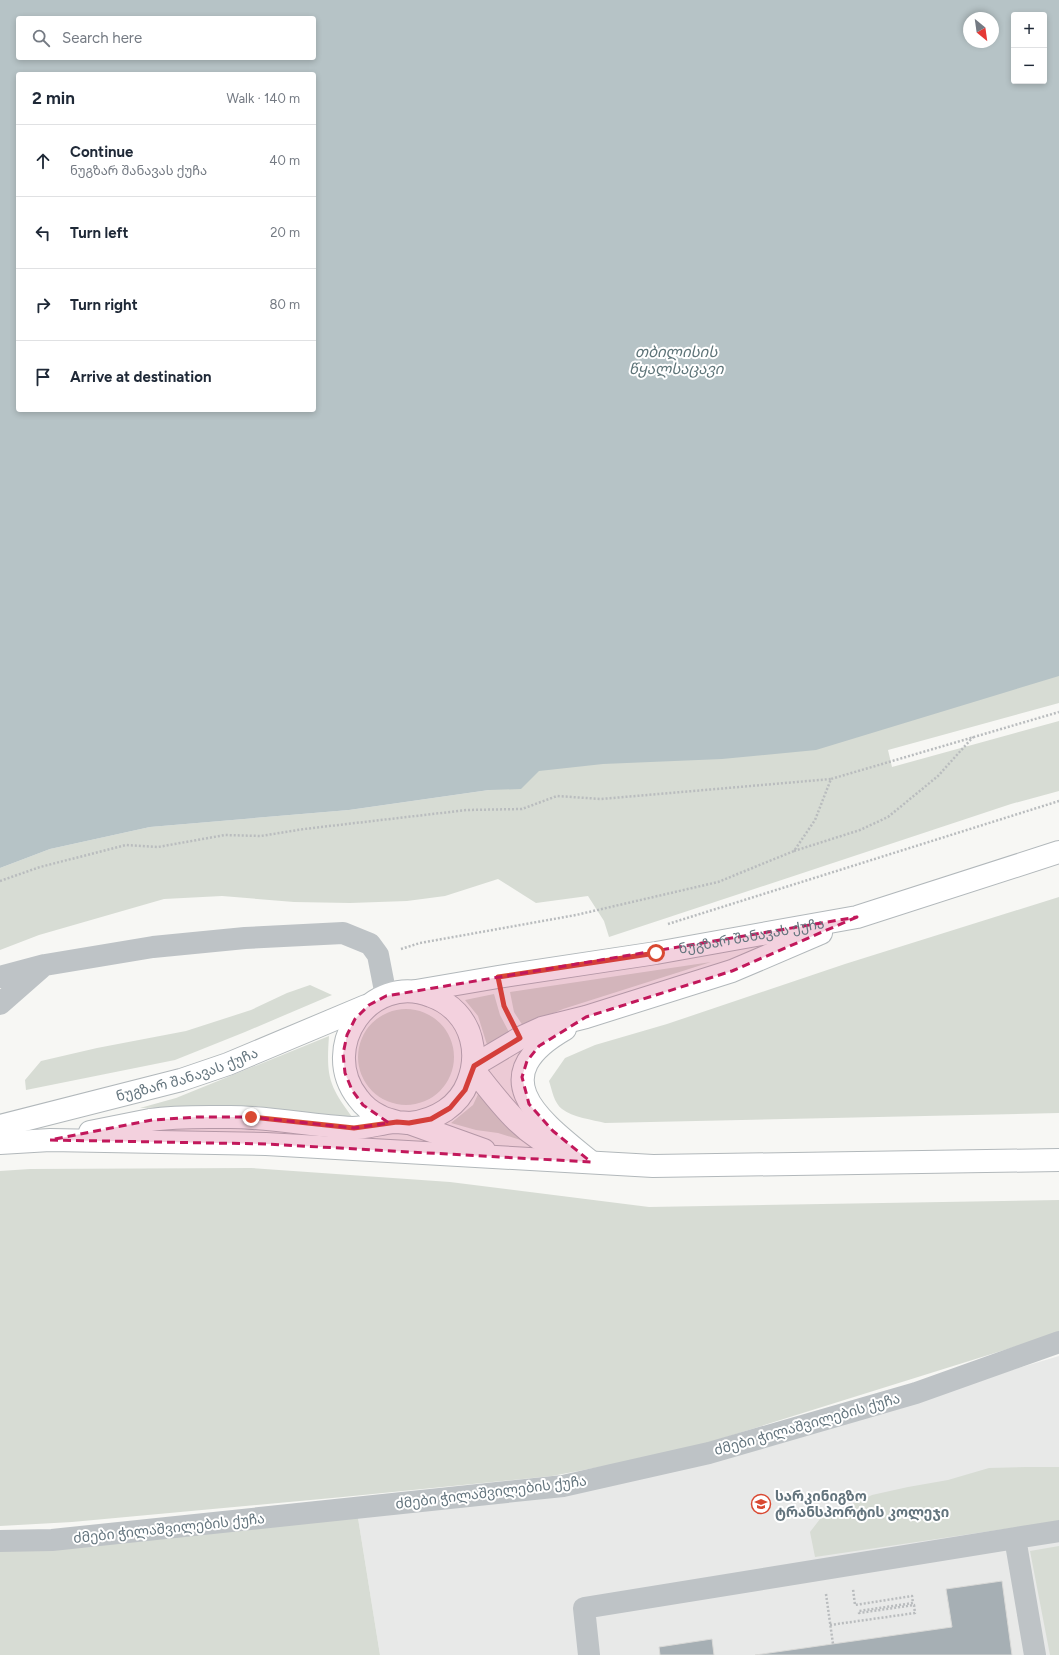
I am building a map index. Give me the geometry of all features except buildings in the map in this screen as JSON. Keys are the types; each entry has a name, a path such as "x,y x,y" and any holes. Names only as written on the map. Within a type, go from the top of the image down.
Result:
{"main road":[{"name":"ნუგზარ შანავას ქუჩა","path":"413,992 498,977 656,953 857,917 1059,852"},
{"path":"473,1068 520,1038 542,1028 586,1017 732,971 857,917"},
{"path":"50,1140 152,1120 197,1117 251,1117 354,1128 403,1122 431,1119 450,1108 465,1090 473,1068 474,1048 469,1031 460,1016 447,1004 431,995 413,992 399,992 377,1000 355,1019 346,1035 343,1054 345,1073 352,1090 363,1105 379,1116 403,1122 510,1158"},
{"name":"ნუგზარ შანავას ქუჩა","path":"0,1126 181,1080 254,1053 377,1000"},
{"path":"586,1017 555,1035 540,1046 527,1061 522,1077 524,1091 529,1104 541,1119 553,1131 591,1162"},
{"path":"473,1068 502,1107 519,1124 554,1148 591,1162"},
{"path":"0,1143 50,1140 266,1144 653,1166 1059,1160"}],"street":[{"path":"0,977 45,965 153,947 245,938 343,933 370,944 378,955 377,1000"},
{"path":"0,1004 45,965"},
{"name":"ძმები ჭილაშვილების ქუჩა","path":"0,1541 60,1539 563,1486 709,1453 916,1393 1059,1342"},
{"path":"589,1655 584,1608 1059,1531"},
{"path":"1015,1538 1035,1655"}],"path":[{"path":"0,881 40,867 126,845 158,847 225,835 261,836 304,828 467,810 522,809 557,796 601,799 831,779 1059,712"},
{"path":"378,955 420,943 576,915 718,882 794,851 860,830 888,817 938,776 974,737"},
{"path":"794,851 815,820 831,779"},
{"path":"666,924 1059,801"},
{"path":"498,977 504,1006 520,1038"},
{"path":"830,1625 915,1613 914,1605 859,1613 859,1611 914,1603 912,1596 855,1605 850,1564"},
{"path":"823,1569 833,1644"}],"highlighted area":[{"path":"857,917 732,971 586,1017 539,1046 527,1061 522,1077 529,1104 553,1131 591,1162 266,1144 50,1140 152,1120 197,1117 251,1117 354,1128 389,1123 363,1105 352,1090 345,1073 343,1054 347,1035 355,1019 369,1005 386,996"}],"shaded area":[{"path":"1059,655 1059,703 888,750 892,767 1059,721 1059,791 1011,804 609,937 604,921 588,896 536,903 498,879 445,896 407,901 350,903 294,902 222,896 164,899 39,935 0,950 0,868 50,849 150,827 349,810 489,790 493,780"},
{"path":"1059,897 1059,1113 605,1123 566,1112 559,1106 554,1096 549,1081 565,1058 595,1045 667,1024 845,964"},
{"path":"711,962 563,1009 523,1026 514,1012 510,992"},
{"path":"310,985 332,995 175,1060 26,1090 25,1080 41,1061 97,1048 186,1031 251,1010 287,993"},
{"path":"494,994 500,1015 510,1034 489,1051 478,1016 465,1000"},
{"path":"406,1009 424,1013 433,1017 440,1023 446,1030 450,1039 454,1057 450,1075 446,1084 440,1091 433,1097 424,1101 406,1105 388,1101 379,1097 372,1091 366,1084 362,1075 358,1057 362,1039 366,1030 372,1023 379,1017 388,1013"},
{"path":"329,1036 328,1062 331,1080 334,1089 353,1118 254,1106 140,1108 176,1098"},
{"path":"480,1090 527,1142 498,1133 476,1130 451,1123 473,1105"},
{"path":"251,1168 450,1182 649,1207 1059,1200 1059,1333 678,1452 552,1476 72,1522 0,1526 0,1171 30,1169"},
{"name":"სარკინიგზო ტრანსპორტის კოლეჯი","path":"1059,1356 1059,1655 380,1655 358,1518 820,1427"},
{"path":"1059,1467 1059,1521 815,1557 810,1532 820,1519 872,1495 948,1480 989,1468"},
{"path":"358,1518 380,1655 0,1655 0,1550"},
{"path":"1059,1546 1059,1655 1050,1655 1030,1551"}],"water":[{"name":"თბილისის წყალსაცავი","path":"0,0 1059,0 1059,676 816,750 722,759 603,764 539,771 521,789 489,790 349,810 150,827 50,849 0,868"}],"place":[{"name":"სარკინიგზო ტრანსპორტის კოლეჯი","path":"761,1504"}],"route":[{"path":"251,1117 354,1128 397,1122 409,1123 431,1119 450,1108 465,1090 474,1066 520,1038 504,1006 498,977 656,953"}]}
